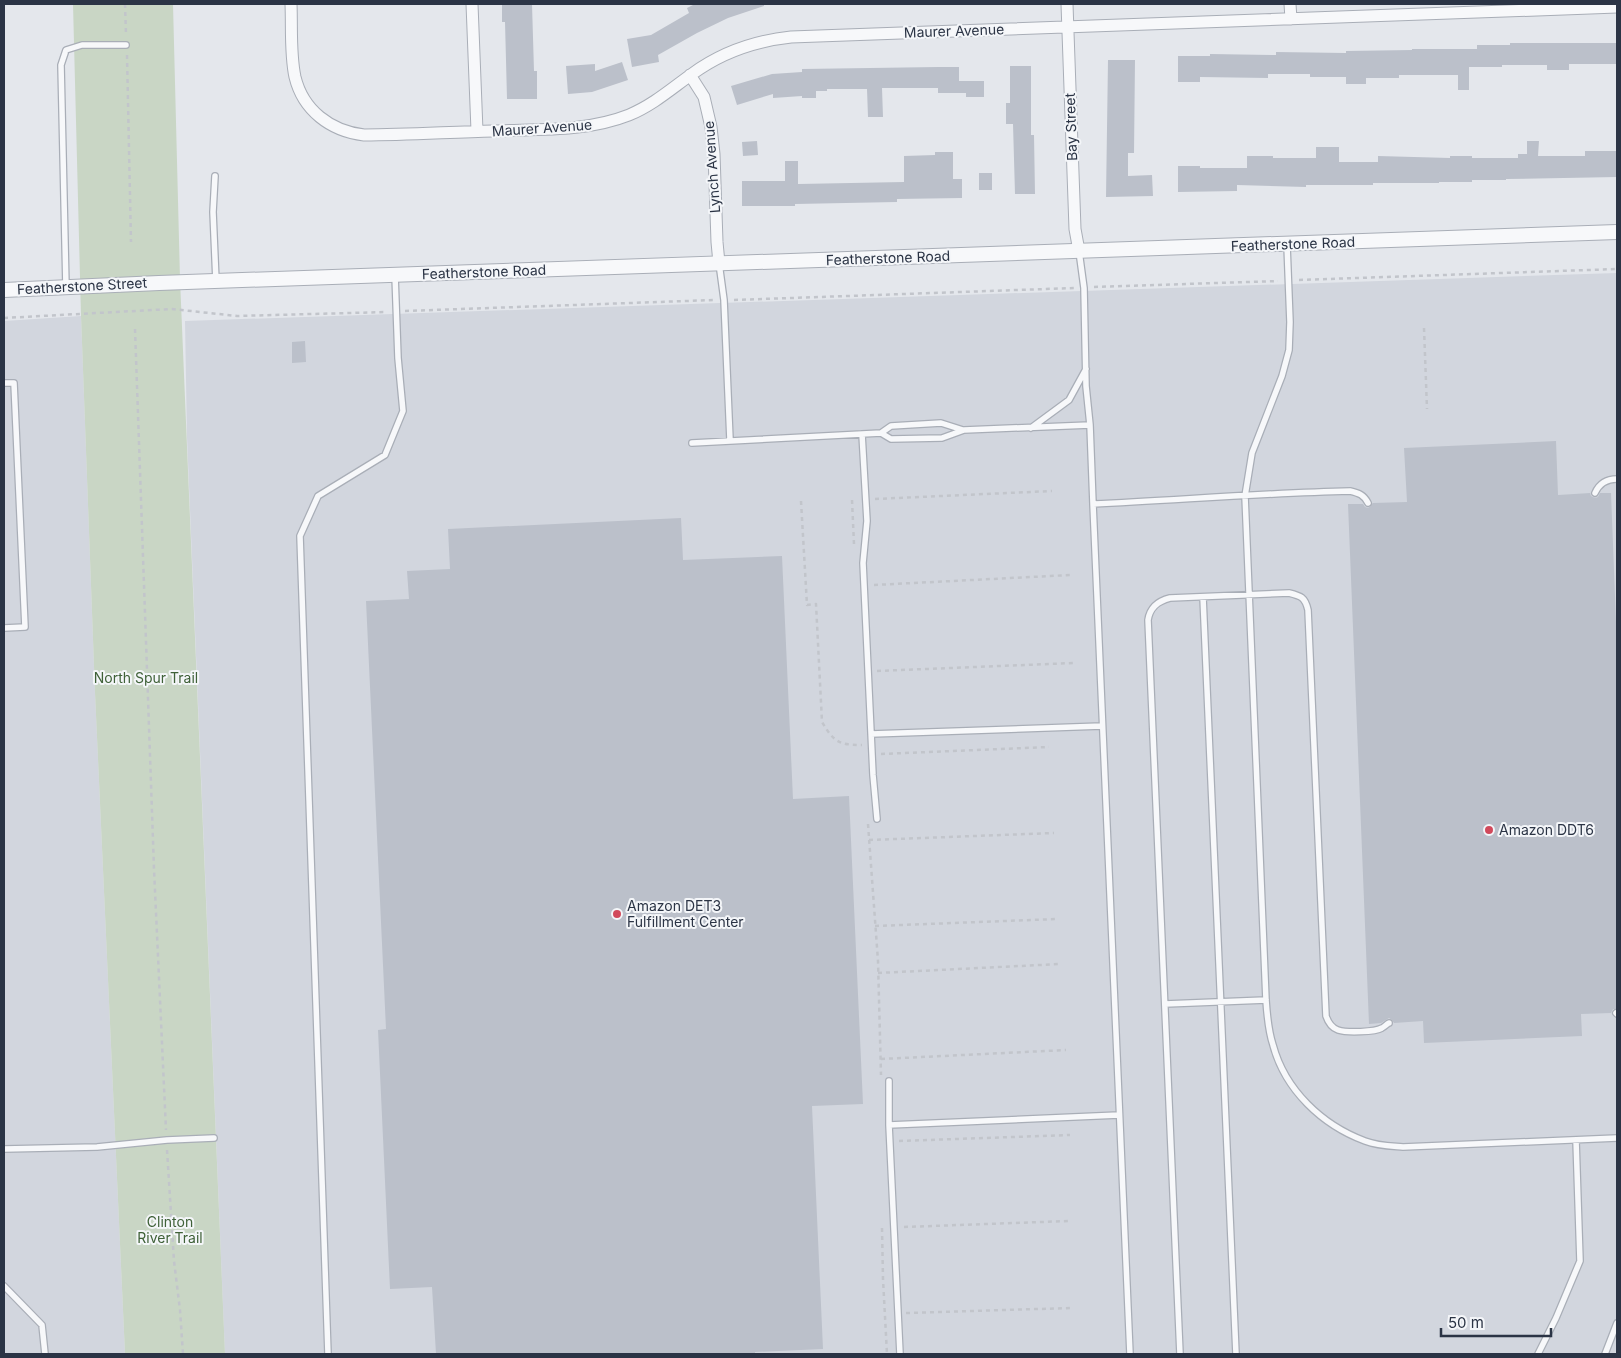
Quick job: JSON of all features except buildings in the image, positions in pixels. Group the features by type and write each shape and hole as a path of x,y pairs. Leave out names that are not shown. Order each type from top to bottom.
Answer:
{"street":[{"name":"Maurer Avenue","path":"292,4 295,75 302,97 318,116 330,125 343,131 364,135 567,128 608,122 648,106 717,58 736,49 778,38 1291,19 1511,8 1617,8"},
{"path":"472,4 477,131"},
{"name":"Bay Street","path":"1067,4 1075,229 1078,251"},
{"path":"1290,4 1291,19"},
{"name":"Lynch Avenue","path":"690,75 704,97 711,127 719,263"},
{"name":"Featherstone Road","path":"160,283 1617,232"},
{"name":"Featherstone Street","path":"4,290 160,283"}],"lane":[{"path":"66,287 62,65 66,50 82,45 126,45"},
{"path":"215,176 213,212 216,281"},
{"path":"1287,244 1290,322 1289,350 1282,376 1252,453 1245,496 1266,1000 1273,1046 1281,1067 1293,1088 1308,1106 1327,1121 1366,1141 1383,1146 1403,1147 1617,1138"},
{"path":"1078,251 1084,288 1086,386 1090,425 1130,1354"},
{"path":"719,263 724,300 730,440"},
{"path":"328,1354 300,536 318,496 385,455 403,411 398,358 395,275"},
{"path":"1031,428 1069,400 1087,367"},
{"path":"4,383 14,383 25,627 4,628"},
{"path":"881,433 891,426 942,423 964,430"},
{"path":"692,443 881,433 892,439 942,438 964,430 1090,425"},
{"path":"862,434 867,521 863,562 876,819"},
{"path":"1595,493 1597,488 1604,482 1617,479"},
{"path":"1093,504 1350,491 1365,496 1368,503"},
{"path":"1180,1354 1148,620 1153,607 1161,600 1170,598 1289,593 1299,595 1306,600 1308,610 1326,1016 1329,1023 1337,1030 1346,1031 1374,1030 1383,1028 1389,1023"},
{"path":"1203,597 1236,1354"},
{"path":"871,734 1102,726"},
{"path":"1165,1004 1266,1000"},
{"path":"889,1081 889,1125 900,1354"},
{"path":"889,1125 1119,1115"},
{"path":"4,1149 97,1146 214,1138"},
{"path":"1538,1354 1556,1318 1580,1260 1576,1140"},
{"path":"4,1286 42,1325 44,1354"},
{"path":"1604,1354 1617,1323"}],"path":[{"path":"125,4 131,242"},
{"path":"1301,280 1617,269"},
{"path":"1116,287 1274,281"},
{"path":"738,300 1053,289"},
{"path":"412,311 708,300"},
{"path":"4,318 172,309 237,316 382,312"},
{"path":"1424,328 1427,409"},
{"path":"135,329 154,869 167,1140 182,1354"},
{"path":"874,499 1052,491"},
{"path":"852,500 854,548"},
{"path":"801,501 807,605 816,604 822,722 831,737 840,742 849,745 862,745 862,740"},
{"path":"864,586 1070,576"},
{"path":"868,671 1073,663"},
{"path":"872,754 1049,747"},
{"path":"867,821 878,973 881,1078"},
{"path":"869,840 1054,833"},
{"path":"875,926 1057,919"},
{"path":"878,973 1060,964"},
{"path":"881,1059 1066,1050"},
{"path":"890,1142 1070,1135"},
{"path":"887,1354 882,1227 1069,1221"},
{"path":"885,1313 1071,1308"}],"shaded area":[{"path":"1617,273 1617,1354 225,1354 187,437 185,321"},
{"path":"81,316 95,693 125,1354 4,1354 4,321"}],"green space":[{"name":"North Spur Trail","path":"73,4 173,4 180,279 225,1354 125,1354 95,693 81,316"}],"place":[{"name":"Amazon DDT6","path":"1489,830"},
{"name":"Amazon DET3 Fulfillment Center","path":"617,914"}],"park label":[{"name":"Clinton River Trail","path":"170,1230"}]}
